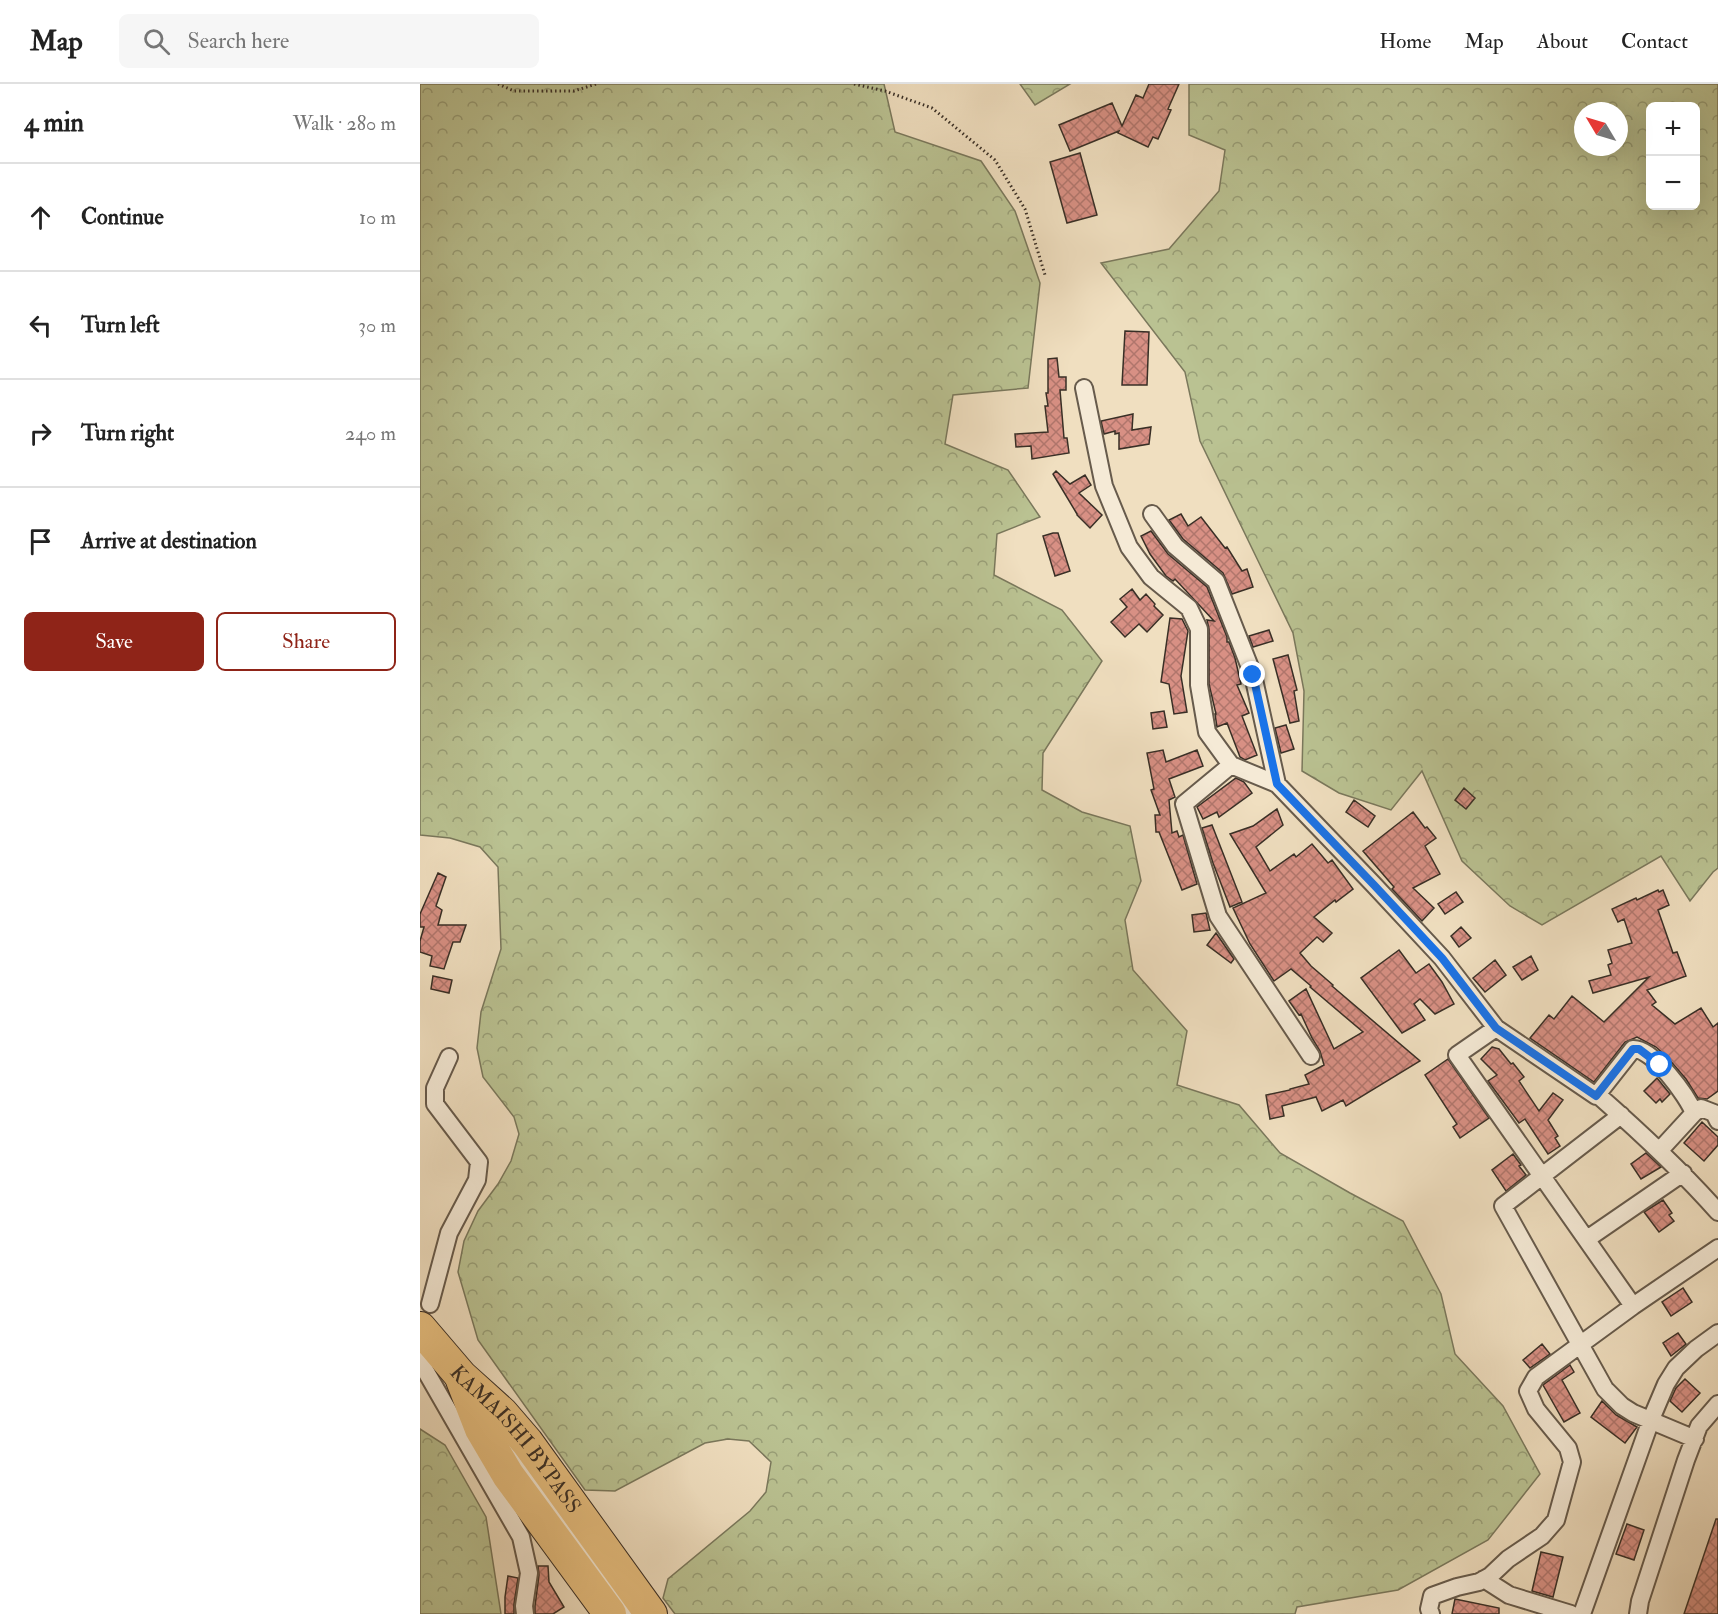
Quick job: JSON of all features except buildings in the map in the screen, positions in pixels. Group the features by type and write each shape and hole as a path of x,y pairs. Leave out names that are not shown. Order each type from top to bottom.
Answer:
{"highway":[{"path":"425,1323 460,1376"},
{"name":"KAMAISHI BYPASS","path":"460,1376 481,1430 508,1474 610,1614"},
{"name":"KAMAISHI BYPASS","path":"460,1376 502,1413 527,1442 651,1614"}],"street":[{"path":"1084,388 1104,486 1129,547 1151,577 1189,608 1199,629 1199,686 1207,732 1231,765 1277,784 1442,958 1496,1028 1599,1096 1660,1150 1718,1212"},
{"path":"1152,514 1175,546 1216,580 1253,675 1277,784"},
{"path":"1231,765 1184,804 1218,916 1311,1056"},
{"path":"1496,1028 1457,1055 1633,1306"},
{"path":"1596,1096 1627,1055 1633,1049 1639,1049 1660,1065 1688,1099 1694,1113"},
{"path":"449,1057 435,1088 435,1104 479,1162 477,1180 449,1233 425,1323 421,1358 425,1370 521,1537 529,1573 525,1614"},
{"path":"1660,1150 1701,1108 1714,1113 1718,1121"},
{"path":"1621,1115 1503,1206 1605,1389 1622,1406 1633,1413 1695,1439"},
{"path":"1587,1239 1683,1173"},
{"path":"1431,1614 1429,1609 1432,1596 1484,1580 1508,1559 1542,1536 1556,1520 1572,1462 1568,1448 1536,1409 1528,1391 1536,1377 1633,1306 1718,1248"},
{"path":"1582,1614 1666,1384 1676,1368 1718,1333"},
{"path":"460,1376 629,1614"},
{"path":"1638,1614 1686,1460 1700,1426 1718,1404"},
{"path":"1484,1580 1509,1595 1571,1614"}],"path":[{"path":"498,84 514,92 574,91 596,84"},
{"path":"854,84 885,91 932,108 995,160 1025,209 1045,274"}],"green space":[{"path":"420,84 884,84 895,132 981,161 1015,211 1040,283 1028,388 953,395 945,444 1008,470 1040,517 997,534 994,575 1062,610 1102,661 1043,753 1042,790 1082,812 1130,826 1141,881 1125,920 1133,970 1187,1031 1177,1085 1239,1105 1280,1153 1403,1221 1441,1294 1455,1354 1503,1406 1540,1474 1488,1540 1398,1590 1297,1607 1295,1614 675,1614 663,1598 668,1579 750,1511 766,1492 771,1462 749,1441 728,1439 705,1443 615,1491 585,1490 478,1340 458,1272 464,1241 478,1211 498,1184 511,1161 519,1134 514,1117 483,1077 477,1048 481,1012 501,949 498,867 480,847 450,838 420,835"},
{"path":"1020,84 1070,84 1035,105"},
{"path":"1189,84 1718,84 1718,868 1690,901 1661,856 1542,925 1510,906 1462,861 1422,771 1391,810 1339,793 1302,771 1304,691 1293,633 1200,441 1185,372 1101,263 1169,249 1219,191 1225,150 1189,135"},
{"path":"420,1429 445,1445 486,1517 501,1614 420,1614"}],"route":[{"path":"1253,675 1277,784 1442,958 1496,1028 1596,1096 1633,1049 1639,1049 1660,1065"}]}
